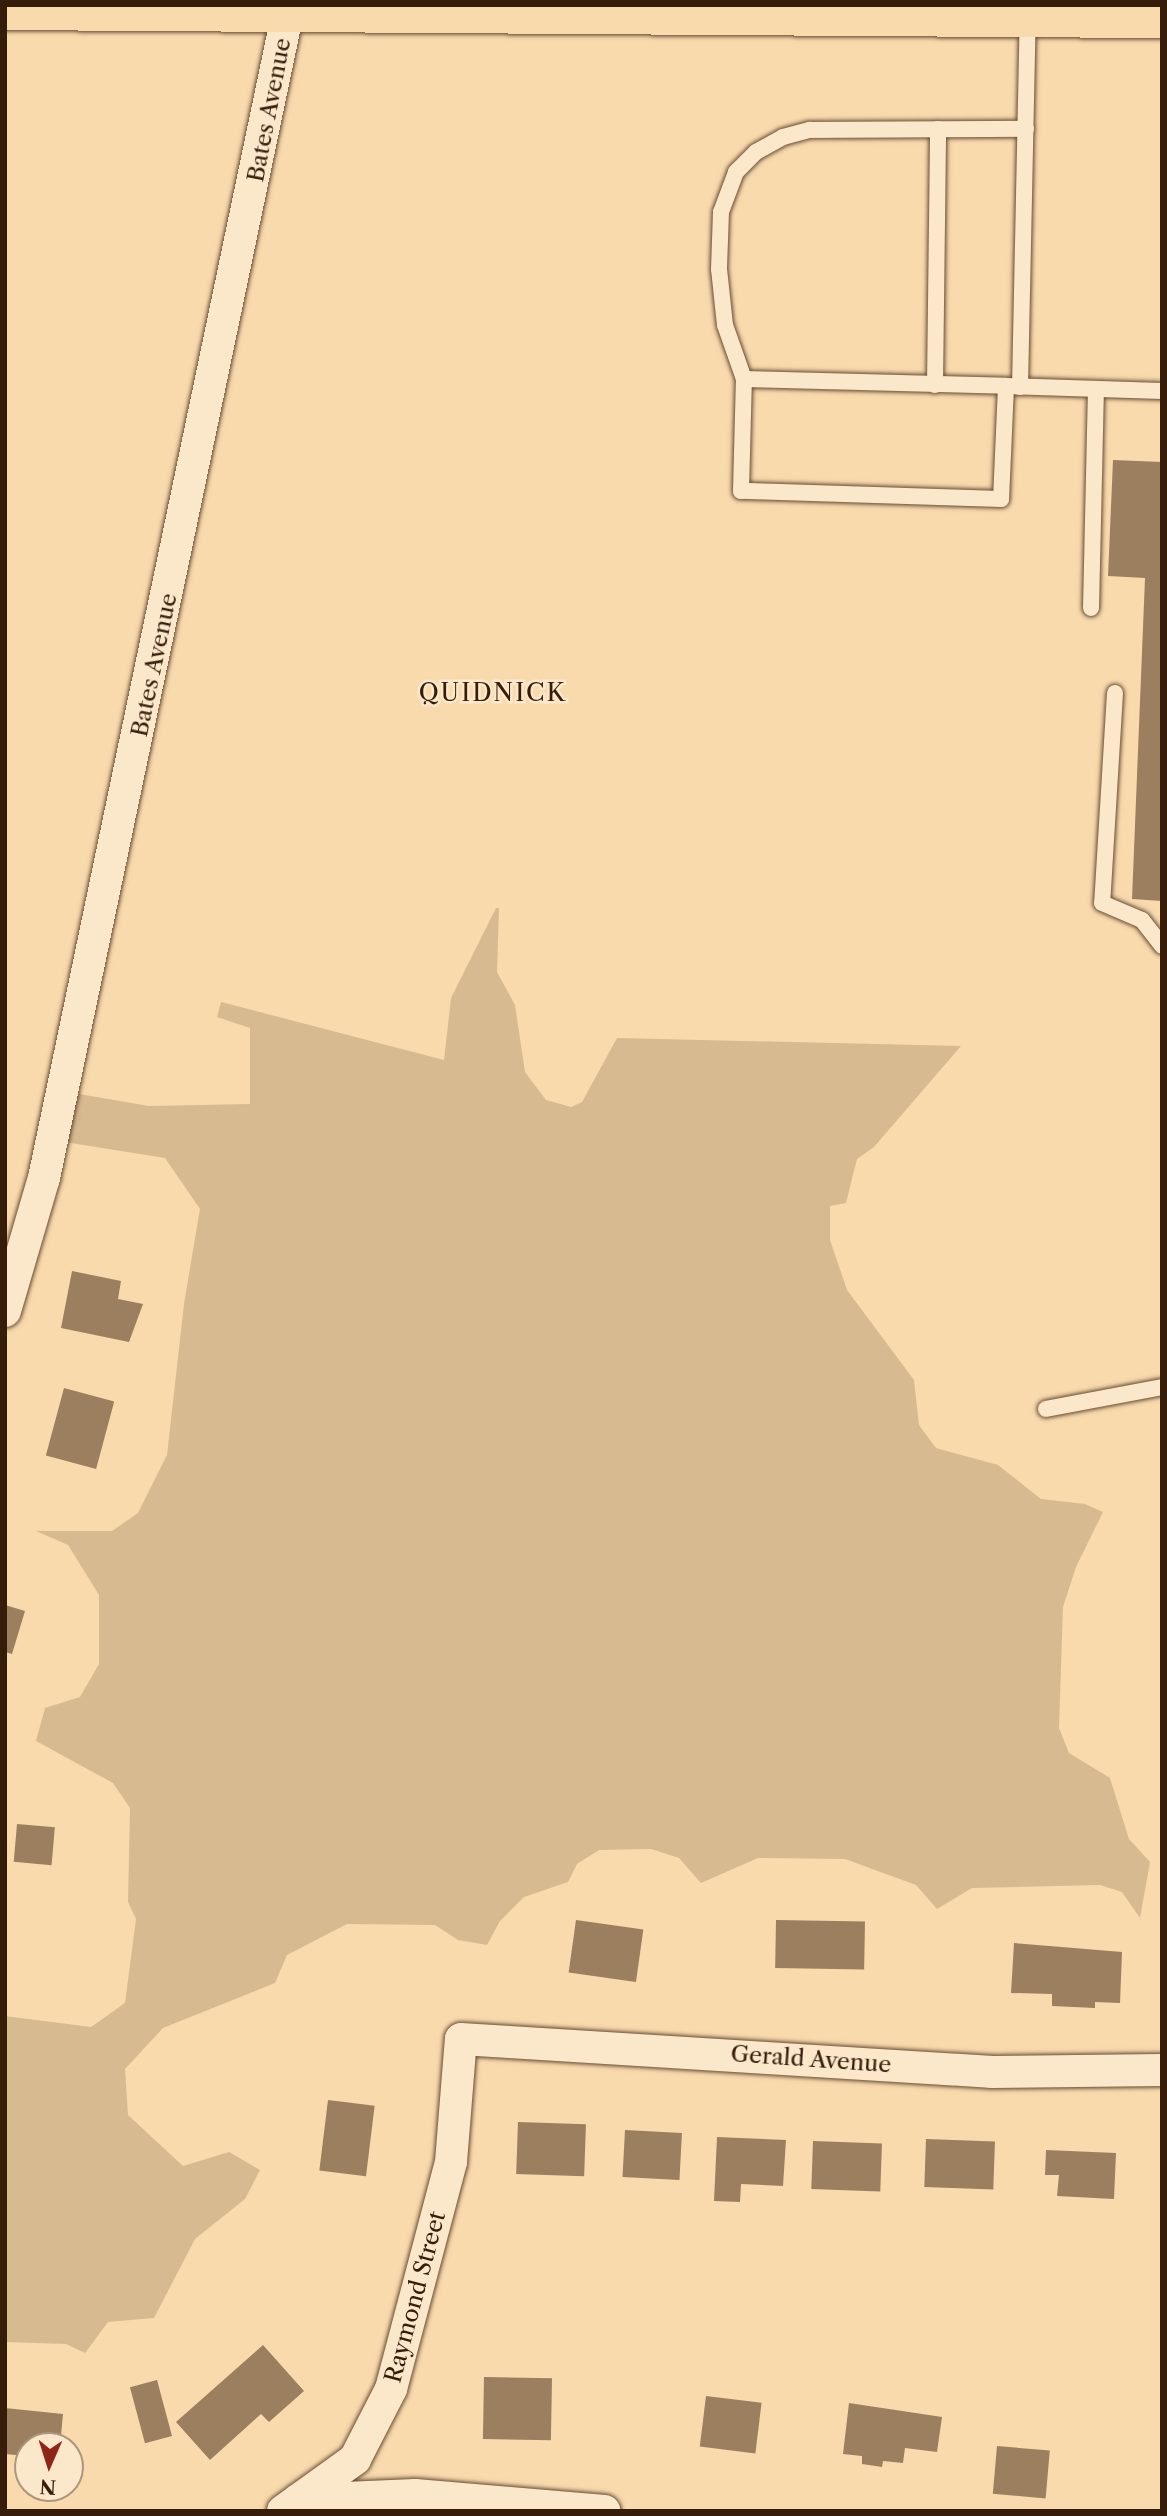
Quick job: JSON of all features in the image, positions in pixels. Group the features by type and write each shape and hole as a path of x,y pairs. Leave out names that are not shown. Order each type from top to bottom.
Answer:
{"main road":[{"path":"5,11 287,16 730,11 1162,19"}],"street":[{"name":"Bates Avenue","path":"5,1311 44,1178 287,16"},
{"name":"Gerald Avenue","path":"461,2039 993,2072 1162,2070"},
{"name":"Raymond Street","path":"292,2505 355,2459 391,2389 451,2162 461,2039"},
{"path":"262,2511 292,2505 415,2496 604,2511"}],"lane":[{"path":"1026,129 810,130 783,137 756,152 736,172 721,212 719,268 725,325 744,379 741,491 1001,499 1013,387 1026,129 1028,18"},
{"path":"935,385 938,130"},
{"path":"744,379 1162,391"},
{"path":"1091,608 1096,389"},
{"path":"1115,693 1102,903 1142,920 1162,946"},
{"path":"1046,1409 1162,1387"}],"shaded area":[{"path":"496,908 499,908 497,972 515,1005 525,1072 546,1100 571,1107 582,1102 617,1038 961,1046 874,1147 857,1159 846,1203 830,1206 830,1240 847,1290 914,1380 919,1425 936,1448 998,1465 1041,1499 1085,1504 1103,1512 1076,1567 1063,1607 1059,1728 1069,1753 1110,1778 1129,1839 1150,1862 1140,1918 1122,1892 1100,1885 972,1888 937,1909 916,1885 845,1859 758,1858 701,1883 679,1858 651,1849 599,1850 577,1864 568,1882 524,1897 500,1921 487,1945 458,1940 435,1925 347,1924 287,1955 275,1983 163,2028 125,2069 128,2115 183,2166 229,2152 260,2170 245,2199 195,2239 154,2318 108,2322 85,2353 66,2344 5,2342 5,2016 91,2027 125,2003 136,1919 128,1902 130,1808 113,1783 36,1741 45,1708 80,1697 99,1664 99,1595 68,1545 36,1531 112,1531 138,1513 167,1455 184,1304 200,1209 165,1158 52,1140 67,1092 149,1106 250,1104 250,1028 217,1017 221,1002 444,1060 451,998"}],"building":[{"path":"1113,460 1162,462 1162,901 1132,899 1145,578 1108,576"},
{"path":"72,1271 121,1281 118,1299 143,1304 129,1342 61,1328"},
{"path":"64,1388 114,1401 96,1469 46,1456"},
{"path":"5,1605 25,1611 12,1654 5,1652"},
{"path":"17,1824 55,1827 52,1865 14,1862"},
{"path":"576,1920 643,1929 636,1982 569,1972"},
{"path":"776,1920 865,1922 864,1970 775,1968"},
{"path":"1014,1943 1122,1952 1120,2003 1095,2002 1095,2008 1052,2006 1052,1994 1011,1993"},
{"path":"328,2100 375,2106 366,2176 319,2170"},
{"path":"518,2122 586,2124 584,2176 516,2174"},
{"path":"625,2130 682,2133 679,2180 623,2177"},
{"path":"717,2137 786,2140 783,2186 741,2184 740,2202 714,2201"},
{"path":"926,2139 995,2141 993,2189 924,2187"},
{"path":"813,2141 882,2143 880,2191 811,2189"},
{"path":"1046,2150 1116,2153 1114,2199 1057,2196 1059,2175 1045,2175"},
{"path":"263,2345 304,2391 269,2422 261,2414 210,2460 176,2422"},
{"path":"484,2377 552,2378 551,2440 483,2439"},
{"path":"157,2380 172,2436 145,2443 130,2387"},
{"path":"706,2396 762,2403 755,2453 700,2447"},
{"path":"849,2403 942,2417 937,2452 905,2448 903,2463 883,2461 882,2467 862,2464 862,2456 843,2454"},
{"path":"5,2408 63,2414 61,2432 14,2432 14,2455 5,2454"},
{"path":"997,2446 1050,2451 1046,2498 993,2494"}],"district":[{"name":"QUIDNICK","path":"493,693"}]}
